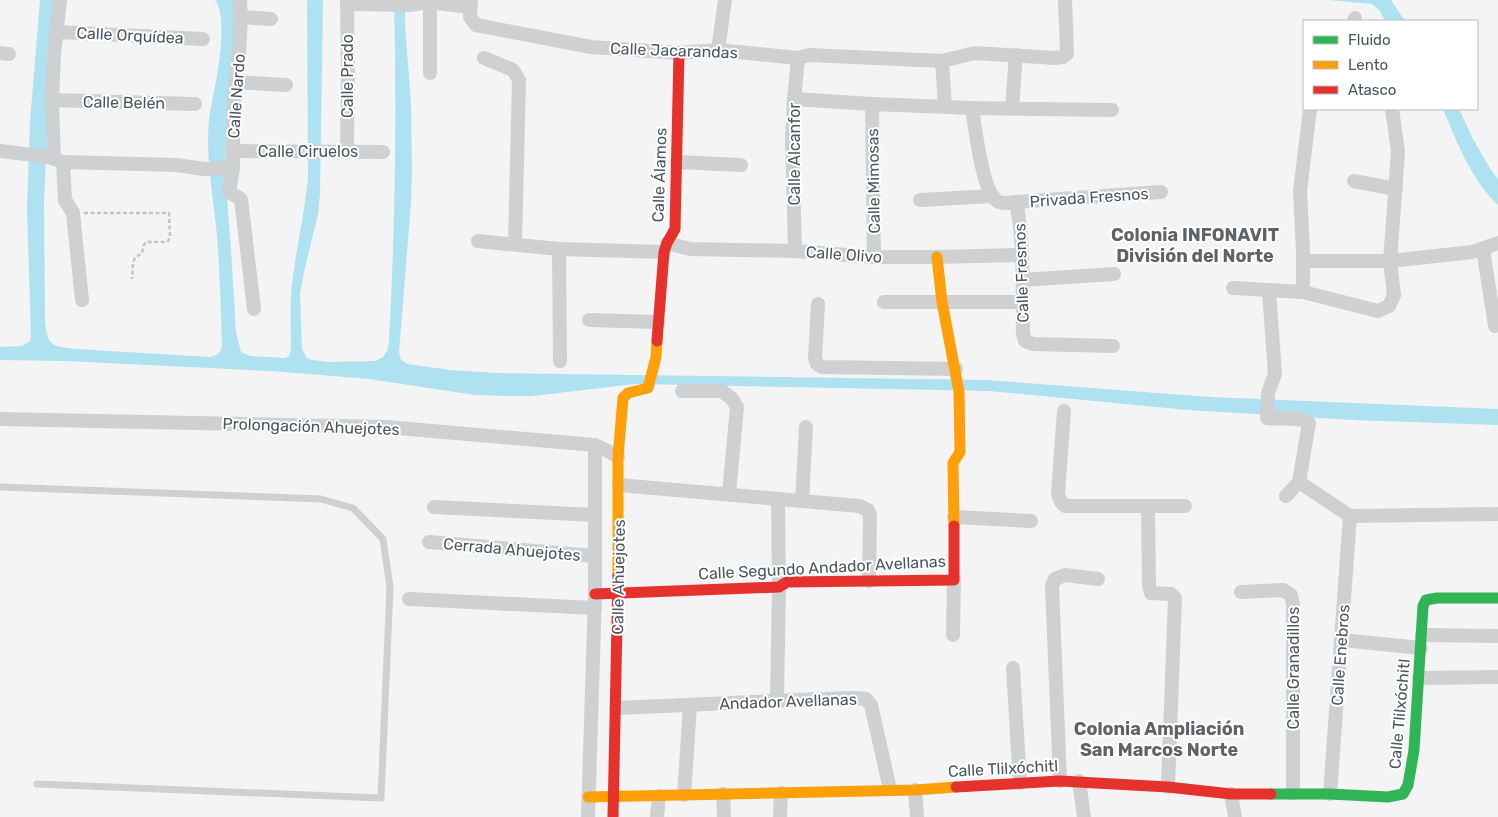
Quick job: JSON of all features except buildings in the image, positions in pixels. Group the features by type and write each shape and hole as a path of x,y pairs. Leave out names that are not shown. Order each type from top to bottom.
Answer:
{"street":[{"path":"60,0 52,100 55,159 65,200 73,213 82,300"},
{"name":"Calle Nardo","path":"240,0 239,54 235,82 233,150 229,192 241,198 254,309"},
{"path":"718,50 725,0"},
{"name":"Calle Jacarandas","path":"347,2 409,5 430,1 470,4 470,17 476,25 590,47 679,53 718,50 798,58 809,55 942,61 975,53 1063,57 1067,54 1065,0"},
{"path":"430,1 430,73"},
{"name":"Calle Prado","path":"347,2 347,151"},
{"path":"241,17 271,20"},
{"name":"Calle Orquídea","path":"56,32 203,38"},
{"name":"Calle Álamos","path":"656,357 666,248 675,229 679,53"},
{"path":"1012,108 1016,55"},
{"path":"478,241 515,244 520,80 513,70 484,58"},
{"name":"Calle Alcanfor","path":"795,251 792,138 798,58"},
{"path":"942,61 945,107"},
{"path":"235,82 286,85"},
{"name":"Calle Mimosas","path":"794,99 972,108 1112,110"},
{"name":"Calle Belén","path":"52,100 195,104"},
{"name":"Calle Mimosas","path":"872,104 874,258"},
{"path":"920,200 993,196 981,165 972,108"},
{"path":"1303,292 1300,191 1310,110"},
{"path":"1233,288 1303,292 1378,311 1389,306 1394,296 1390,261 1398,152 1392,110"},
{"name":"Calle Ciruelos","path":"233,150 382,152"},
{"path":"0,151 26,153 55,159 230,169"},
{"path":"677,162 741,165"},
{"path":"1354,181 1396,189"},
{"name":"Privada Fresnos","path":"1016,202 1161,192"},
{"name":"Calle Fresnos","path":"993,196 998,202 1016,202 1020,220 1023,334 1025,341 1033,344 1113,346"},
{"path":"1303,261 1390,261 1472,252 1498,243"},
{"name":"Calle Olivo","path":"515,244 559,249 666,248 795,251 874,258 1022,254"},
{"path":"559,249 560,361"},
{"path":"1483,249 1495,326"},
{"name":"Calle Segundo Andador Avellanas","path":"596,594 779,587 787,582 954,580 953,463 960,452 959,392 942,302 937,257"},
{"path":"1022,280 1114,274"},
{"path":"1269,291 1275,374 1268,393 1267,418 1274,420 1305,419 1309,423 1299,482 1286,496"},
{"path":"884,302 1022,302"},
{"path":"818,304 815,358 817,364 822,366 956,371"},
{"path":"589,320 658,322"},
{"name":"Calle Ahuejotes","path":"613,817 618,593 618,458 623,398 628,392 648,388 656,357"},
{"path":"682,391 722,391 732,399 737,407 729,494"},
{"path":"1064,411 1058,494 1060,502 1065,506 1185,506"},
{"name":"Prolongación Ahuejotes","path":"0,419 386,427 595,445 618,458"},
{"path":"802,501 806,427"},
{"name":"Calle Ahuejotes","path":"588,817 596,594 595,445"},
{"path":"1299,482 1350,516 1498,514"},
{"path":"619,485 859,506 868,510 870,516 869,581"},
{"path":"777,700 778,499"},
{"path":"1148,506 1149,586 1151,593 1171,594 1175,598 1168,787"},
{"path":"434,507 595,515"},
{"name":"Calle Enebros","path":"1330,794 1350,516"},
{"path":"954,517 1031,521"},
{"name":"Cerrada Ahuejotes","path":"429,542 595,556"},
{"path":"1060,780 1052,586 1055,579 1065,575 1098,579"},
{"path":"953,635 954,580"},
{"name":"Calle Granadillos","path":"1241,592 1283,590 1291,595 1294,604 1293,794"},
{"name":"Calle Tlilxóchitl","path":"588,797 890,789 915,790 1060,780 1168,787 1231,794 1330,794 1388,797 1403,794 1408,785 1414,750 1421,642 1426,600 1437,598 1498,598"},
{"path":"409,599 595,608"},
{"path":"1342,640 1421,642 1498,636"},
{"path":"1014,668 1020,783"},
{"path":"1419,678 1498,677"},
{"name":"Andador Avellanas","path":"616,708 690,706 777,700 866,699 871,705 890,789"},
{"path":"684,795 690,706"},
{"path":"1079,781 1084,817"},
{"path":"915,790 917,817"},
{"path":"780,817 781,793"},
{"path":"723,794 724,817"},
{"path":"1231,794 1235,817"},
{"path":"657,817 659,796"}],"lane":[{"path":"0,487 321,499 353,508 382,539 390,587 381,798 37,784"}],"path":[{"path":"73,213 169,213 170,237 168,241 146,242 142,253 136,258 134,263 132,279"}],"water":[{"path":"40,0 54,0 44,203 45,322 50,341 56,346 76,349 210,357 220,351 222,347 219,265 208,135 221,41 220,11 215,0 235,0 234,54 225,173 236,332 241,352 250,356 285,358 289,356 291,349 292,280 308,176 307,0 323,0 320,194 318,214 300,294 302,349 307,358 330,362 375,361 383,357 389,342 393,256 395,171 394,0 405,0 411,104 412,168 399,352 401,360 408,364 450,370 497,373 987,380 1210,397 1498,409 1498,425 1353,420 1188,410 989,391 635,384 533,396 475,395 369,379 271,371 65,361 0,360 0,347 22,346 30,341 31,337 27,209 30,122"},
{"path":"1329,0 1391,0 1404,20 1384,20 1380,11 1372,4"},
{"path":"1443,110 1459,110 1473,139 1498,179 1498,205 1480,184 1459,147"}],"traffic: fast":[{"path":"1271,794 1330,794 1388,797 1403,794 1408,785 1414,750 1423,606 1426,600 1437,598 1498,598"}],"traffic: slow":[{"path":"937,257 942,302 959,392 960,452 953,463 954,526"},
{"path":"618,575 618,457 623,398 628,393 648,388 656,357 657,341"},
{"path":"588,797 915,790 956,787"}],"traffic: jam":[{"path":"657,341 664,252 675,229 679,53"},
{"path":"595,594 779,587 787,582 954,580 954,526"},
{"path":"613,817 618,575"},
{"path":"956,787 1060,781 1168,787 1231,794 1271,794"}],"district":[{"name":"Colonia INFONAVIT División del Norte","path":"1195,245"},
{"name":"Colonia Ampliación San Marcos Norte","path":"1159,740"}]}
